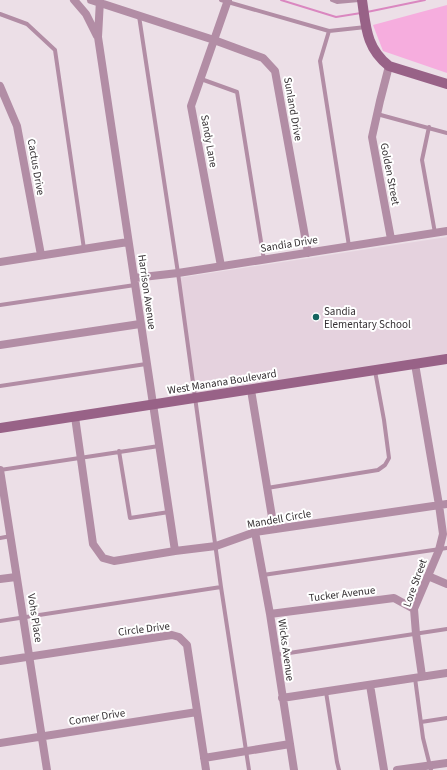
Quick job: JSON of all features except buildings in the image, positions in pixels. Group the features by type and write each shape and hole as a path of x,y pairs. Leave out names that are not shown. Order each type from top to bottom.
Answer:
{"street":[{"name":"Harrison Avenue","path":"74,0 86,14 98,37"},
{"name":"Sunland Drive","path":"91,0 100,1 139,16 214,40 263,58 275,71 308,253"},
{"path":"361,0 366,26 373,49 378,56 389,66 447,84"},
{"name":"Harrison Avenue","path":"100,1 98,37 175,551"},
{"name":"Sandy Lane","path":"221,266 191,106 214,40 225,1"},
{"name":"Golden Street","path":"389,66 372,137 391,239"},
{"name":"Cactus Drive","path":"0,86 17,126 41,255"},
{"name":"Sandia Drive","path":"135,281 221,266 447,231"},
{"path":"0,262 128,242"},
{"path":"0,345 140,324"},
{"name":"West Manana Boulevard","path":"0,428 447,359"},
{"path":"415,364 443,505"},
{"path":"251,390 274,529"},
{"name":"Mandell Circle","path":"75,417 93,544 103,558 114,561 216,546 255,532 443,505"},
{"name":"Vohs Place","path":"0,470 47,770"},
{"name":"Lore Street","path":"419,677 414,609 428,576 443,549 443,505"},
{"name":"Wicks Avenue","path":"255,532 270,614 294,770"},
{"path":"428,576 447,584"},
{"path":"0,579 16,577"},
{"name":"Tucker Avenue","path":"270,614 394,598 414,609"},
{"name":"Circle Drive","path":"0,661 172,635 179,637 187,645 206,770"},
{"path":"282,698 447,672"},
{"path":"370,685 384,770"},
{"name":"Comer Drive","path":"0,743 197,712"},
{"path":"204,758 290,744"},
{"path":"397,770 430,768 447,763"}],"lane":[{"path":"332,0 337,2 361,0"},
{"path":"225,1 329,31 366,26"},
{"path":"0,14 27,24 55,50 84,249"},
{"path":"139,16 178,273 221,587 249,770"},
{"path":"329,31 320,62 349,246"},
{"path":"201,79 237,92 264,260"},
{"path":"377,114 447,133"},
{"path":"429,127 422,160 435,233"},
{"path":"0,305 135,281"},
{"path":"0,386 146,364"},
{"path":"267,488 378,470 386,465 389,458 375,371"},
{"path":"0,470 159,446"},
{"path":"119,451 130,518 169,512"},
{"path":"0,538 11,536"},
{"path":"263,576 443,549"},
{"path":"0,621 221,587"},
{"path":"276,656 447,629"},
{"path":"419,677 421,722 430,768"},
{"path":"326,692 339,770"},
{"path":"421,722 447,718"}],"shaded area":[{"path":"447,5 447,73 383,51 373,25"},
{"name":"Sandia Elementary School","path":"447,237 447,355 196,393 178,278"}],"waterway":[{"path":"281,0 336,17 361,13"},
{"path":"367,12 425,0"}],"place":[{"name":"Sandia Elementary School","path":"316,317"}]}
